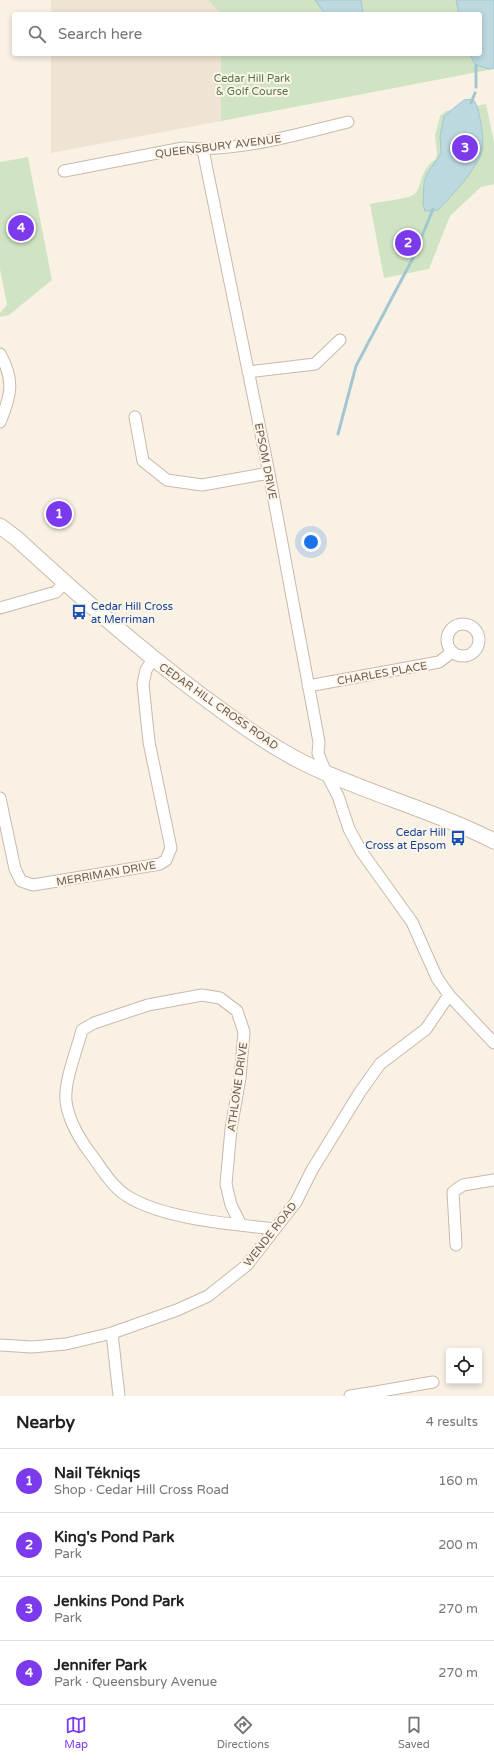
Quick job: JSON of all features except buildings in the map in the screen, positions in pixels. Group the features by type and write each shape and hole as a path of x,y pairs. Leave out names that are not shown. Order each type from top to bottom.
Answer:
{"main road":[{"name":"CEDAR HILL CROSS ROAD","path":"0,526 16,538 153,659 250,731 275,747 326,773 494,841"}],"street":[{"name":"QUEENSBURY AVENUE","path":"64,171 183,148 203,150 284,137 348,122"},
{"name":"EPSOM DRIVE","path":"203,150 269,473 319,742 318,753 338,796 349,829 362,851 412,922 437,978 449,995 494,1043"},
{"path":"248,372 315,364 340,340"},
{"path":"0,354 6,365 10,378 11,392 0,422"},
{"path":"135,417 143,461 167,480 202,485 269,473"},
{"path":"0,608 56,592 65,582"},
{"name":"CHARLES PLACE","path":"308,686 439,662 452,652"},
{"name":"MERRIMAN DRIVE","path":"0,798 4,841 21,881 34,885 160,864 166,860 171,848 150,742 143,684 146,670 153,659"},
{"name":"WENDE ROAD","path":"0,1345 32,1347 66,1344 112,1333 177,1310 208,1296 247,1265 296,1202 312,1170 360,1092 380,1064 426,1029 449,995"},
{"name":"ATHLONE DRIVE","path":"241,1225 231,1205 226,1184 231,1129 240,1078 244,1032 237,1011 220,998 202,996 148,1006 94,1023 82,1030 68,1080 66,1100 68,1112 82,1141 109,1179 127,1196 144,1204 174,1214 241,1225 275,1229"},
{"path":"456,1245 453,1192 463,1185 494,1180"},
{"path":"112,1333 118,1396"},
{"path":"350,1396 376,1394 433,1382"}],"shaded area":[{"path":"51,0 208,0 219,12 51,12"},
{"path":"51,56 221,56 221,121 51,153"}],"green space":[{"name":"Cedar Hill Park & Golf Course","path":"208,0 494,0 494,69 221,121 221,56 482,56 482,12 219,12"},
{"path":"486,104 494,142 494,184 481,187 450,216 429,269 384,278 370,204 413,195 418,188 426,168 436,159 437,153 435,136 440,116 446,111"},
{"path":"28,157 52,280 9,315 0,317 0,313 7,305 0,269 0,162"}],"water":[{"path":"315,0 361,0 363,11 362,12 324,12"},
{"path":"456,0 494,0 494,68 489,69 476,65 470,56 482,56 482,12 459,12"},
{"path":"473,99 478,110 483,140 483,147 479,157 470,174 438,210 425,211 423,204 424,183 427,174 441,153 440,136 444,116 464,100"}],"waterway":[{"path":"476,65 476,87"},
{"path":"471,103 475,93"},
{"path":"338,434 356,366 413,258 433,209"}],"place":[{"name":"Jenkins Pond Park","path":"465,148"},
{"name":"Jennifer Park","path":"21,228"},
{"name":"King's Pond Park","path":"408,243"},
{"name":"Nail Tékniqs","path":"59,514"},
{"name":"Cedar Hill Cross at Merriman","path":"79,612"},
{"name":"Cedar Hill Cross at Epsom","path":"458,838"}]}
